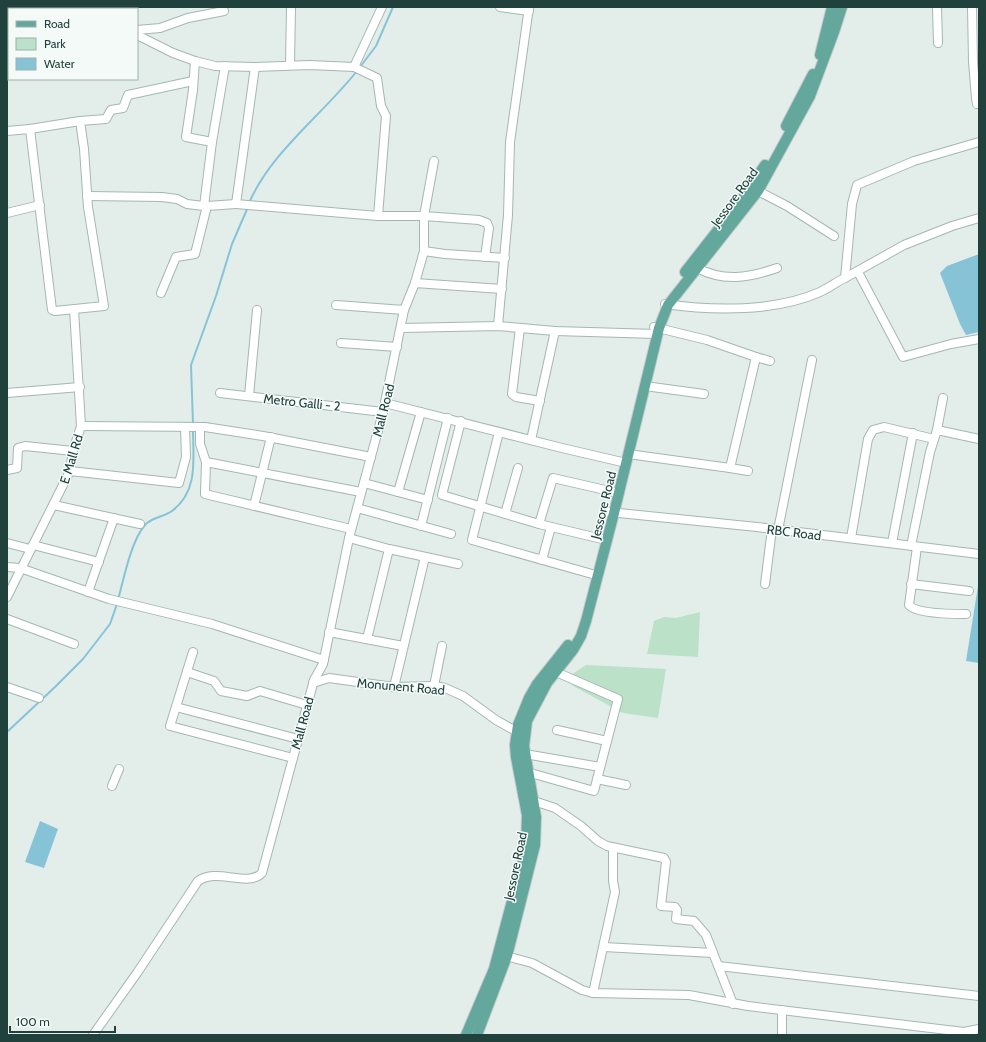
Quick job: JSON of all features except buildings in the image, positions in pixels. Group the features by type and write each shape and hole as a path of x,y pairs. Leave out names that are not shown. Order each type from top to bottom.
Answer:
{"main road":[{"name":"Jessore Road","path":"826,46 832,7"},
{"path":"826,46 836,7"},
{"name":"Jessore Road","path":"666,304 697,268 758,191 810,96 826,46 842,7"},
{"name":"Jessore Road","path":"477,1035 503,955 535,845 537,829 534,801 527,772 521,734 547,683 573,650 581,636 656,330 666,304 694,260 732,213 764,166 818,69"},
{"name":"Jessore Road","path":"466,1035 503,955 528,836 527,814 516,757 521,734 522,713 537,684 570,642 582,613 602,539 612,513 614,492 625,458 644,386 656,330"}],"street":[{"path":"290,65 292,7"},
{"path":"356,68 382,7"},
{"path":"498,326 505,258 510,142 529,9 500,7"},
{"path":"937,7 938,43"},
{"path":"972,7 973,62 976,104 979,104"},
{"path":"138,30 160,28 188,18 224,11"},
{"path":"138,36 173,54 195,62 225,66 255,67 290,65 356,68 374,75 378,81 379,99 386,116 378,216"},
{"path":"195,62 186,137 212,142"},
{"path":"161,293 176,257 195,254 205,206 212,142 225,66"},
{"path":"240,204 255,67"},
{"path":"7,131 106,119 112,110 124,108 128,95 193,81"},
{"path":"30,129 51,307 55,311 104,306 87,196 84,149 80,121"},
{"path":"845,278 852,204 857,185 914,161 979,142"},
{"name":"Mall Road","path":"93,1035 198,881 214,875 251,878 262,873 313,684 323,662 350,534 383,412 398,347 404,310 415,283 424,251 424,216 434,161"},
{"path":"758,191 787,206 834,236"},
{"path":"87,196 166,197 187,204 205,206 240,204 378,216 424,216 479,220 487,223 489,228 485,257"},
{"path":"7,213 40,205"},
{"path":"666,304 756,308 806,297 821,292 904,245 952,226 979,218"},
{"path":"424,251 505,258"},
{"path":"697,268 715,276 740,278 758,275 777,268"},
{"path":"858,272 902,357 952,344 979,339"},
{"path":"415,283 502,289"},
{"path":"336,305 404,310"},
{"name":"E Mall Rd","path":"7,597 9,587 32,547 70,471 73,452 81,426 80,387 74,309"},
{"path":"249,396 257,310"},
{"path":"401,328 498,326 555,331 656,330 708,340 770,361"},
{"path":"520,328 512,394 516,397 540,401"},
{"path":"532,440 555,331"},
{"path":"341,343 398,347"},
{"path":"730,468 756,357"},
{"path":"765,584 775,529 812,360"},
{"path":"644,386 704,394"},
{"path":"7,394 80,387"},
{"name":"Metro Galli - 2","path":"220,393 383,412"},
{"path":"943,398 914,546 908,601 911,608 922,611 966,614"},
{"path":"385,403 532,440 625,458 748,471"},
{"path":"398,492 421,412"},
{"path":"421,526 448,418"},
{"path":"461,421 442,495 539,524 602,539"},
{"path":"81,426 203,427 271,437 371,457"},
{"path":"851,538 868,439 871,433 876,428 884,426 934,439"},
{"path":"70,471 180,483 186,458 185,427"},
{"path":"203,427 200,444 206,462 205,494 254,506 350,534 389,549 458,564"},
{"path":"937,430 979,439"},
{"path":"499,432 472,540 592,574"},
{"path":"892,543 913,433"},
{"path":"254,506 264,473 271,437"},
{"path":"7,470 17,468 18,448 25,446 73,452"},
{"path":"206,462 361,492"},
{"path":"505,514 518,468"},
{"path":"539,524 553,478 614,492"},
{"path":"364,483 428,500"},
{"path":"54,505 140,524"},
{"path":"357,508 451,534"},
{"name":"RBC Road","path":"612,513 775,529 979,554"},
{"path":"88,592 114,518"},
{"path":"542,560 551,527"},
{"path":"7,543 99,562"},
{"path":"367,639 389,549"},
{"path":"394,687 425,557"},
{"path":"7,567 20,568 109,599 212,624 323,662 326,674 329,678"},
{"path":"911,584 969,591"},
{"path":"7,619 74,644"},
{"path":"330,632 403,646"},
{"path":"434,686 442,646"},
{"path":"193,652 170,726 293,758"},
{"path":"187,672 214,681 221,691 247,696 260,691 307,705"},
{"path":"527,772 594,791 618,698 556,672"},
{"name":"Monunent Road","path":"313,684 329,678 394,687 434,686 458,693 475,706 521,734"},
{"path":"7,687 39,698"},
{"path":"176,707 298,739"},
{"path":"557,730 607,741"},
{"path":"525,754 600,767"},
{"path":"112,786 119,769"},
{"path":"597,779 626,785"},
{"path":"534,801 555,808 581,826 598,841 613,848 664,858 666,860 661,906 676,909 677,920 694,921 706,935 733,1004"},
{"path":"592,993 604,947 615,892 613,881 613,848"},
{"path":"604,947 713,953"},
{"path":"503,955 532,963 582,990 592,993 690,995 733,1004 964,1032 979,1029"},
{"path":"719,966 979,996"},
{"path":"782,1010 782,1035"}],"green space":[{"path":"700,612 698,657 647,654 654,621 664,617 676,618"},
{"path":"586,665 666,669 658,718 623,713 575,687 565,679"}],"water":[{"path":"979,254 979,332 966,335 960,324 940,273 947,266"},
{"path":"979,580 979,663 966,661"},
{"path":"40,821 58,829 44,868 25,862"}],"waterway":[{"path":"360,67 376,46 393,7"},
{"path":"249,203 270,167 298,134 344,87 357,71"},
{"path":"193,424 191,365 216,296 232,244 248,207"},
{"path":"118,600 128,560 140,532 148,522 172,511 181,503 187,494 193,473 193,429"},
{"path":"7,732 83,659 110,624 117,604"}]}
